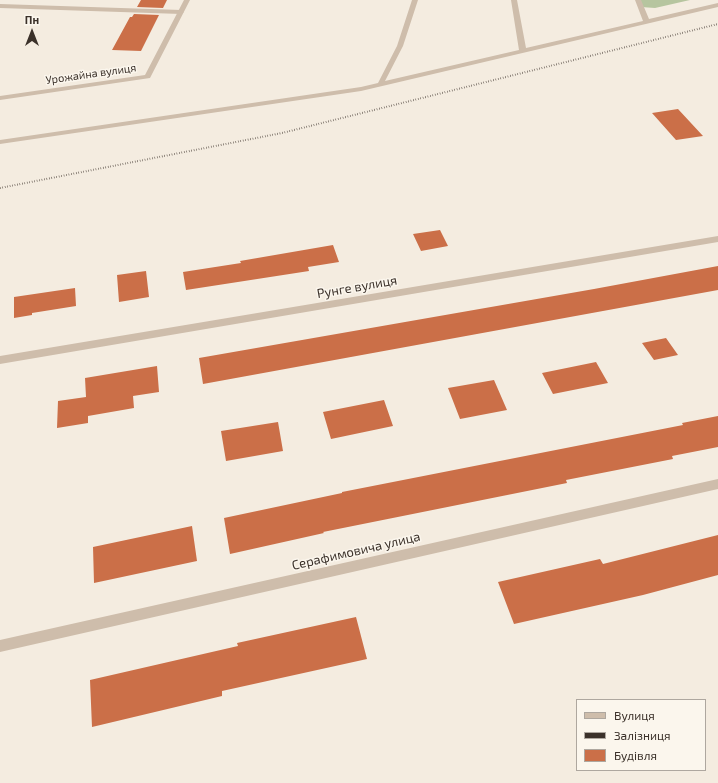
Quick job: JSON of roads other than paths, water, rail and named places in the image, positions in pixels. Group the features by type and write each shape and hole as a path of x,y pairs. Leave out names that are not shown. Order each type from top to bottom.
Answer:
{"street":[{"name":"Урожайна вулиця","path":"0,98 148,77 187,0"},
{"path":"380,85 400,46 415,0"},
{"path":"514,0 523,51"},
{"path":"638,0 647,22"},
{"path":"0,142 361,89 718,5"},
{"path":"0,6 181,12"},
{"name":"Рунге вулиця","path":"0,360 718,239"},
{"name":"Серафимовича улица","path":"0,646 718,484"}],"railway":[{"path":"0,188 282,133 718,24"}]}
